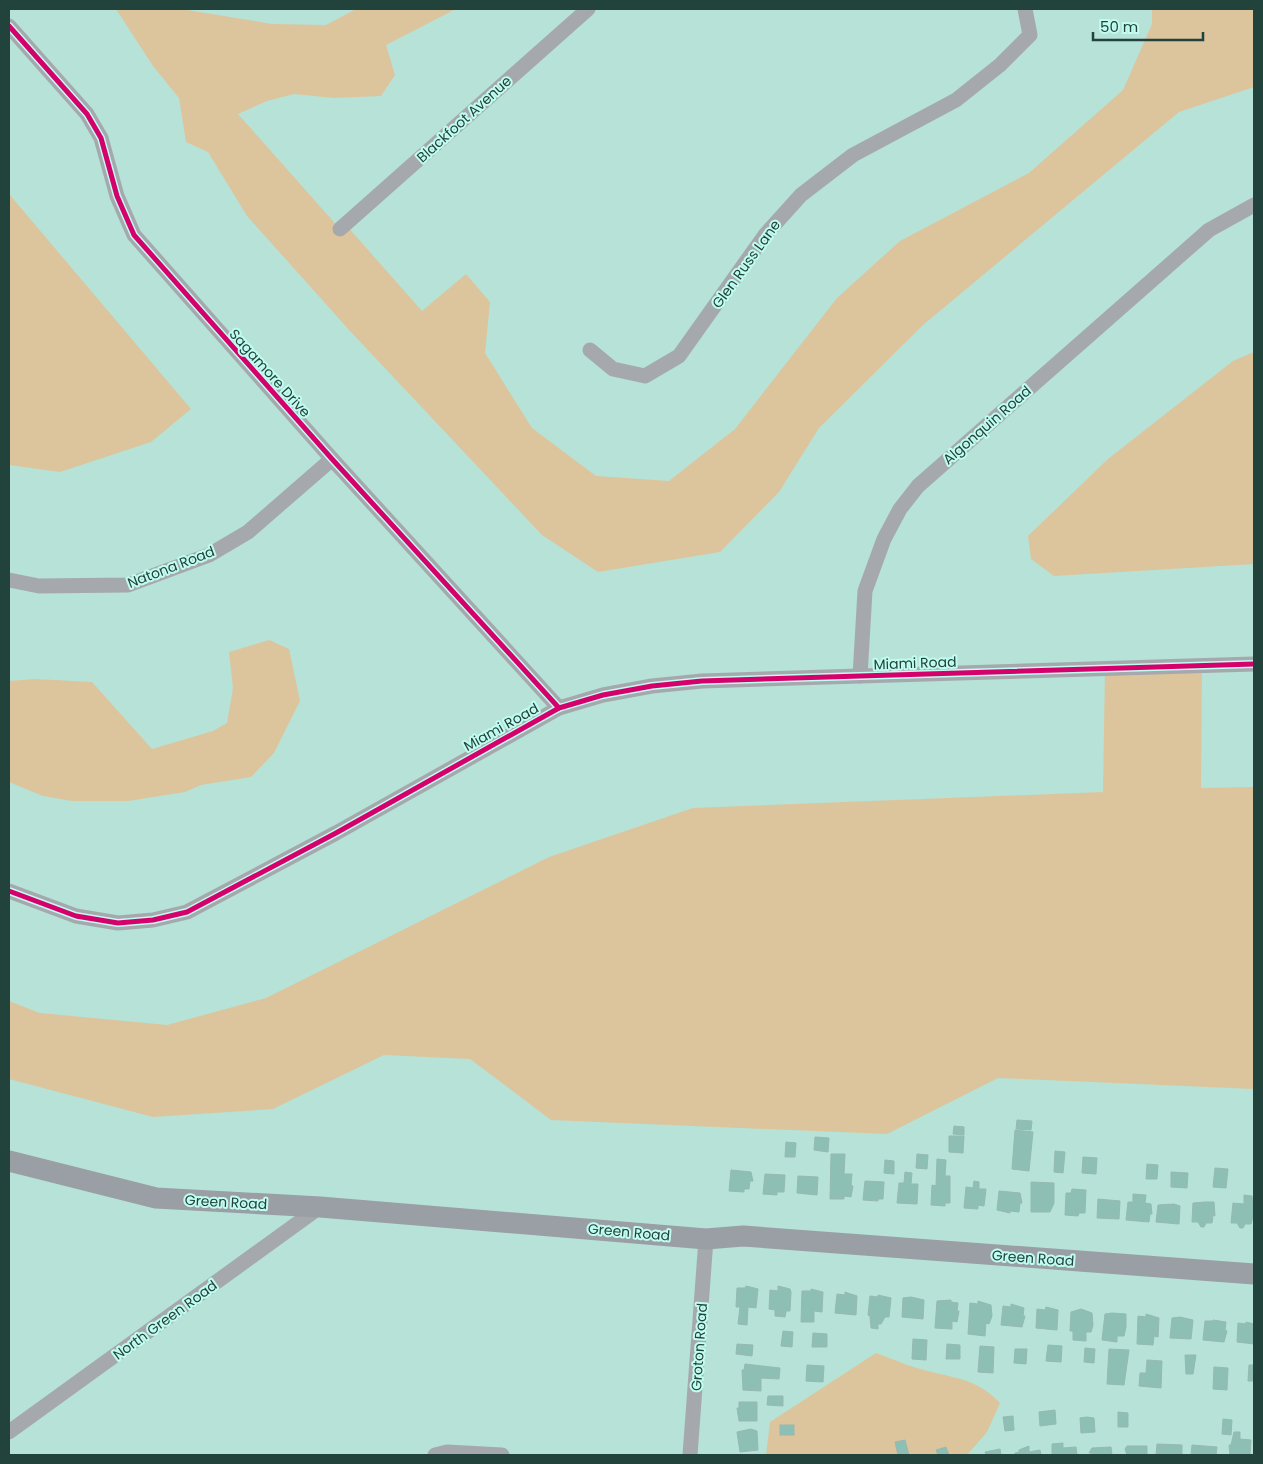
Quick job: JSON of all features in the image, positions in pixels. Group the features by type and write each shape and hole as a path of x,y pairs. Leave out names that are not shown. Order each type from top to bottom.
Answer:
{"main road":[{"name":"Green Road","path":"9,1161 156,1198 320,1207 706,1239 743,1236 1254,1274"}],"street":[{"name":"Blackfoot Avenue","path":"340,230 588,9"},
{"name":"Glen Russ Lane","path":"590,350 612,369 645,376 680,356 765,235 801,195 852,155 956,100 1000,65 1030,35 1025,9"},
{"name":"Sagamore Drive","path":"9,26 87,114 101,138 117,196 134,235 332,458 559,708"},
{"name":"Algonquin Road","path":"860,676 865,591 884,539 900,510 918,486 1209,230 1254,205"},
{"name":"Natona Road","path":"9,580 39,586 128,585 209,555 248,532 332,458"},
{"name":"Miami Road","path":"9,891 76,916 118,923 153,920 187,912 336,833 559,708 603,695 652,686 702,681 1254,664"},
{"name":"North Green Road","path":"9,1432 320,1207"},
{"name":"Groton Road","path":"690,1455 706,1239"},
{"path":"435,1455 447,1452 502,1455"}],"shaded area":[{"path":"116,9 181,9 272,24 326,25 356,9 456,9 386,45 395,75 381,96 334,98 294,94 267,101 238,114 340,229 346,225 422,311 466,274 490,302 485,353 532,428 596,476 669,481 735,429 837,298 900,241 1029,173 1123,90 1152,24 1152,9 1254,9 1254,87 1179,112 923,325 819,428 779,492 720,552 598,572 542,535 350,331 247,216 208,152 186,142 179,98 153,66"},
{"path":"9,194 191,409 151,442 60,472 9,465"},
{"path":"1254,352 1254,564 1054,576 1031,559 1028,536 1108,459 1233,361"},
{"path":"269,640 289,649 300,701 274,753 251,777 201,785 185,792 128,801 72,801 43,796 9,782 9,681 35,679 92,682 152,749 213,731 227,723 233,688 229,652"},
{"path":"1202,666 1201,788 1254,787 1254,1089 998,1078 887,1134 551,1120 470,1059 384,1055 273,1109 153,1117 9,1079 9,1001 40,1013 167,1025 266,998 549,857 693,808 1103,792 1105,669"},
{"path":"876,1353 915,1367 975,1384 992,1395 1000,1403 987,1432 967,1455 766,1455 770,1422"}],"building":[{"path":"1017,1120 1032,1121 1031,1130 1016,1129"},
{"path":"954,1126 964,1127 964,1135 953,1134"},
{"path":"1015,1130 1033,1132 1029,1171 1012,1169"},
{"path":"949,1136 964,1136 963,1153 949,1152"},
{"path":"815,1137 829,1138 828,1152 814,1150"},
{"path":"786,1142 796,1143 795,1157 785,1157"},
{"path":"1055,1151 1065,1152 1063,1173 1054,1172"},
{"path":"831,1154 845,1154 844,1174 852,1174 851,1185 853,1186 851,1197 844,1196 844,1199 830,1199"},
{"path":"917,1154 928,1155 927,1169 916,1168"},
{"path":"1083,1157 1097,1158 1096,1174 1082,1173"},
{"path":"937,1159 946,1160 945,1176 950,1176 950,1203 945,1203 945,1206 931,1205 932,1185 936,1186"},
{"path":"885,1160 894,1161 894,1174 884,1173"},
{"path":"1147,1164 1158,1165 1157,1179 1146,1179"},
{"path":"1215,1168 1228,1169 1226,1188 1213,1187"},
{"path":"731,1170 751,1172 753,1181 750,1181 749,1189 744,1189 744,1192 729,1191"},
{"path":"905,1172 912,1173 911,1184 918,1184 917,1204 897,1203 899,1183 904,1183"},
{"path":"1171,1172 1188,1173 1187,1188 1171,1187"},
{"path":"765,1174 785,1175 784,1192 777,1192 777,1195 763,1194"},
{"path":"798,1176 818,1177 817,1195 797,1193"},
{"path":"865,1181 884,1182 883,1199 878,1199 878,1201 863,1200"},
{"path":"974,1181 979,1182 979,1189 986,1189 984,1206 978,1205 978,1209 964,1208 966,1187 973,1188"},
{"path":"1031,1182 1054,1183 1054,1203 1050,1212 1031,1212"},
{"path":"1072,1189 1086,1190 1085,1213 1079,1213 1078,1216 1065,1215 1066,1193 1071,1193"},
{"path":"999,1191 1020,1193 1022,1203 1020,1203 1019,1212 1010,1211 1010,1213 997,1210"},
{"path":"1133,1194 1146,1195 1145,1203 1151,1204 1152,1214 1150,1214 1149,1222 1126,1220 1128,1202 1133,1202"},
{"path":"1244,1195 1252,1196 1254,1213 1251,1224 1245,1224 1243,1228 1240,1228 1237,1223 1231,1223 1233,1203 1244,1204"},
{"path":"1098,1199 1120,1201 1119,1219 1097,1218"},
{"path":"1214,1202 1215,1216 1213,1215 1212,1223 1206,1223 1204,1227 1201,1227 1198,1222 1192,1222 1193,1203"},
{"path":"1174,1204 1180,1206 1179,1224 1156,1222 1158,1205"},
{"path":"746,1286 758,1289 756,1308 748,1307 747,1325 738,1324 740,1307 736,1307 737,1288 745,1288"},
{"path":"778,1286 790,1289 791,1292 790,1311 786,1311 785,1317 775,1316 775,1310 769,1309 770,1290 778,1291"},
{"path":"811,1289 823,1292 822,1312 814,1311 814,1322 801,1322 802,1291 811,1291"},
{"path":"845,1292 857,1296 856,1315 835,1313 837,1294 845,1295"},
{"path":"878,1295 891,1298 889,1317 885,1317 881,1324 878,1324 878,1329 871,1328 870,1316 868,1315 870,1296 878,1297"},
{"path":"911,1297 924,1300 923,1319 902,1317 903,1298"},
{"path":"951,1300 951,1302 958,1303 957,1322 952,1321 952,1329 935,1328 937,1301"},
{"path":"978,1301 991,1305 992,1316 989,1324 986,1323 985,1336 968,1334 970,1303 978,1304"},
{"path":"1011,1304 1024,1308 1023,1316 1025,1316 1022,1327 1001,1325 1003,1306 1011,1307"},
{"path":"1046,1307 1058,1310 1057,1330 1036,1328 1037,1309 1045,1310"},
{"path":"1081,1309 1092,1313 1093,1325 1091,1332 1086,1332 1086,1341 1073,1340 1073,1331 1070,1331 1071,1312"},
{"path":"1105,1314 1126,1314 1124,1336 1117,1336 1117,1342 1102,1340"},
{"path":"1146,1314 1159,1318 1158,1337 1154,1336 1153,1345 1137,1344 1138,1316 1146,1317"},
{"path":"1180,1317 1193,1320 1191,1339 1170,1338 1172,1318"},
{"path":"1205,1321 1226,1322 1225,1330 1227,1331 1224,1342 1203,1340"},
{"path":"1246,1322 1254,1324 1254,1344 1237,1342 1238,1323 1246,1324"},
{"path":"783,1331 793,1332 792,1347 781,1346"},
{"path":"813,1333 827,1334 827,1347 812,1347"},
{"path":"913,1339 927,1340 926,1360 912,1359"},
{"path":"737,1344 753,1345 752,1356 736,1354"},
{"path":"947,1344 960,1345 960,1359 946,1359"},
{"path":"1048,1345 1062,1346 1061,1362 1046,1361"},
{"path":"980,1346 994,1347 993,1373 978,1372"},
{"path":"1085,1348 1095,1349 1094,1363 1084,1362"},
{"path":"1015,1349 1027,1349 1026,1364 1014,1363"},
{"path":"1109,1349 1129,1350 1124,1385 1107,1384"},
{"path":"1185,1355 1196,1355 1193,1374 1186,1374"},
{"path":"1147,1360 1162,1361 1161,1388 1139,1386 1140,1373 1146,1373"},
{"path":"745,1364 780,1368 779,1379 761,1378 761,1391 743,1390 742,1370 744,1370"},
{"path":"807,1365 824,1366 823,1382 806,1381"},
{"path":"1249,1365 1254,1365 1254,1381 1248,1381"},
{"path":"1214,1367 1228,1368 1227,1390 1213,1389"},
{"path":"768,1396 783,1396 783,1406 767,1405"},
{"path":"739,1402 757,1402 757,1421 739,1421 737,1408 739,1408"},
{"path":"1055,1410 1056,1424 1040,1426 1039,1412"},
{"path":"1118,1412 1128,1413 1128,1427 1118,1427"},
{"path":"1013,1416 1014,1430 1005,1431 1003,1417"},
{"path":"1080,1418 1094,1418 1095,1432 1081,1433"},
{"path":"1223,1419 1232,1420 1231,1435 1222,1434"},
{"path":"780,1425 794,1425 794,1435 780,1435"},
{"path":"751,1429 757,1431 758,1450 740,1452 737,1432"},
{"path":"1234,1432 1240,1432 1240,1439 1251,1440 1250,1455 1230,1455 1229,1445 1231,1445"},
{"path":"905,1440 909,1455 898,1455 895,1442"},
{"path":"1063,1443 1063,1448 1076,1447 1077,1455 1052,1455 1052,1444"},
{"path":"1157,1444 1182,1445 1182,1455 1156,1455"},
{"path":"1192,1445 1217,1447 1216,1455 1191,1455"},
{"path":"1029,1446 1029,1452 1040,1450 1041,1455 1015,1455 1019,1450"},
{"path":"1127,1446 1147,1446 1147,1455 1127,1455 1125,1449"},
{"path":"946,1447 949,1455 938,1455 936,1450"},
{"path":"1111,1447 1112,1455 1092,1455 1092,1453 1089,1453 1092,1448"},
{"path":"1000,1449 1001,1455 986,1455 985,1452"}],"cycle path":[{"path":"9,26 87,114 101,138 117,196 134,235 332,459 559,708"},
{"path":"9,891 76,916 118,923 153,920 187,912 336,833 559,708 603,695 652,686 702,681 1254,664"}]}
